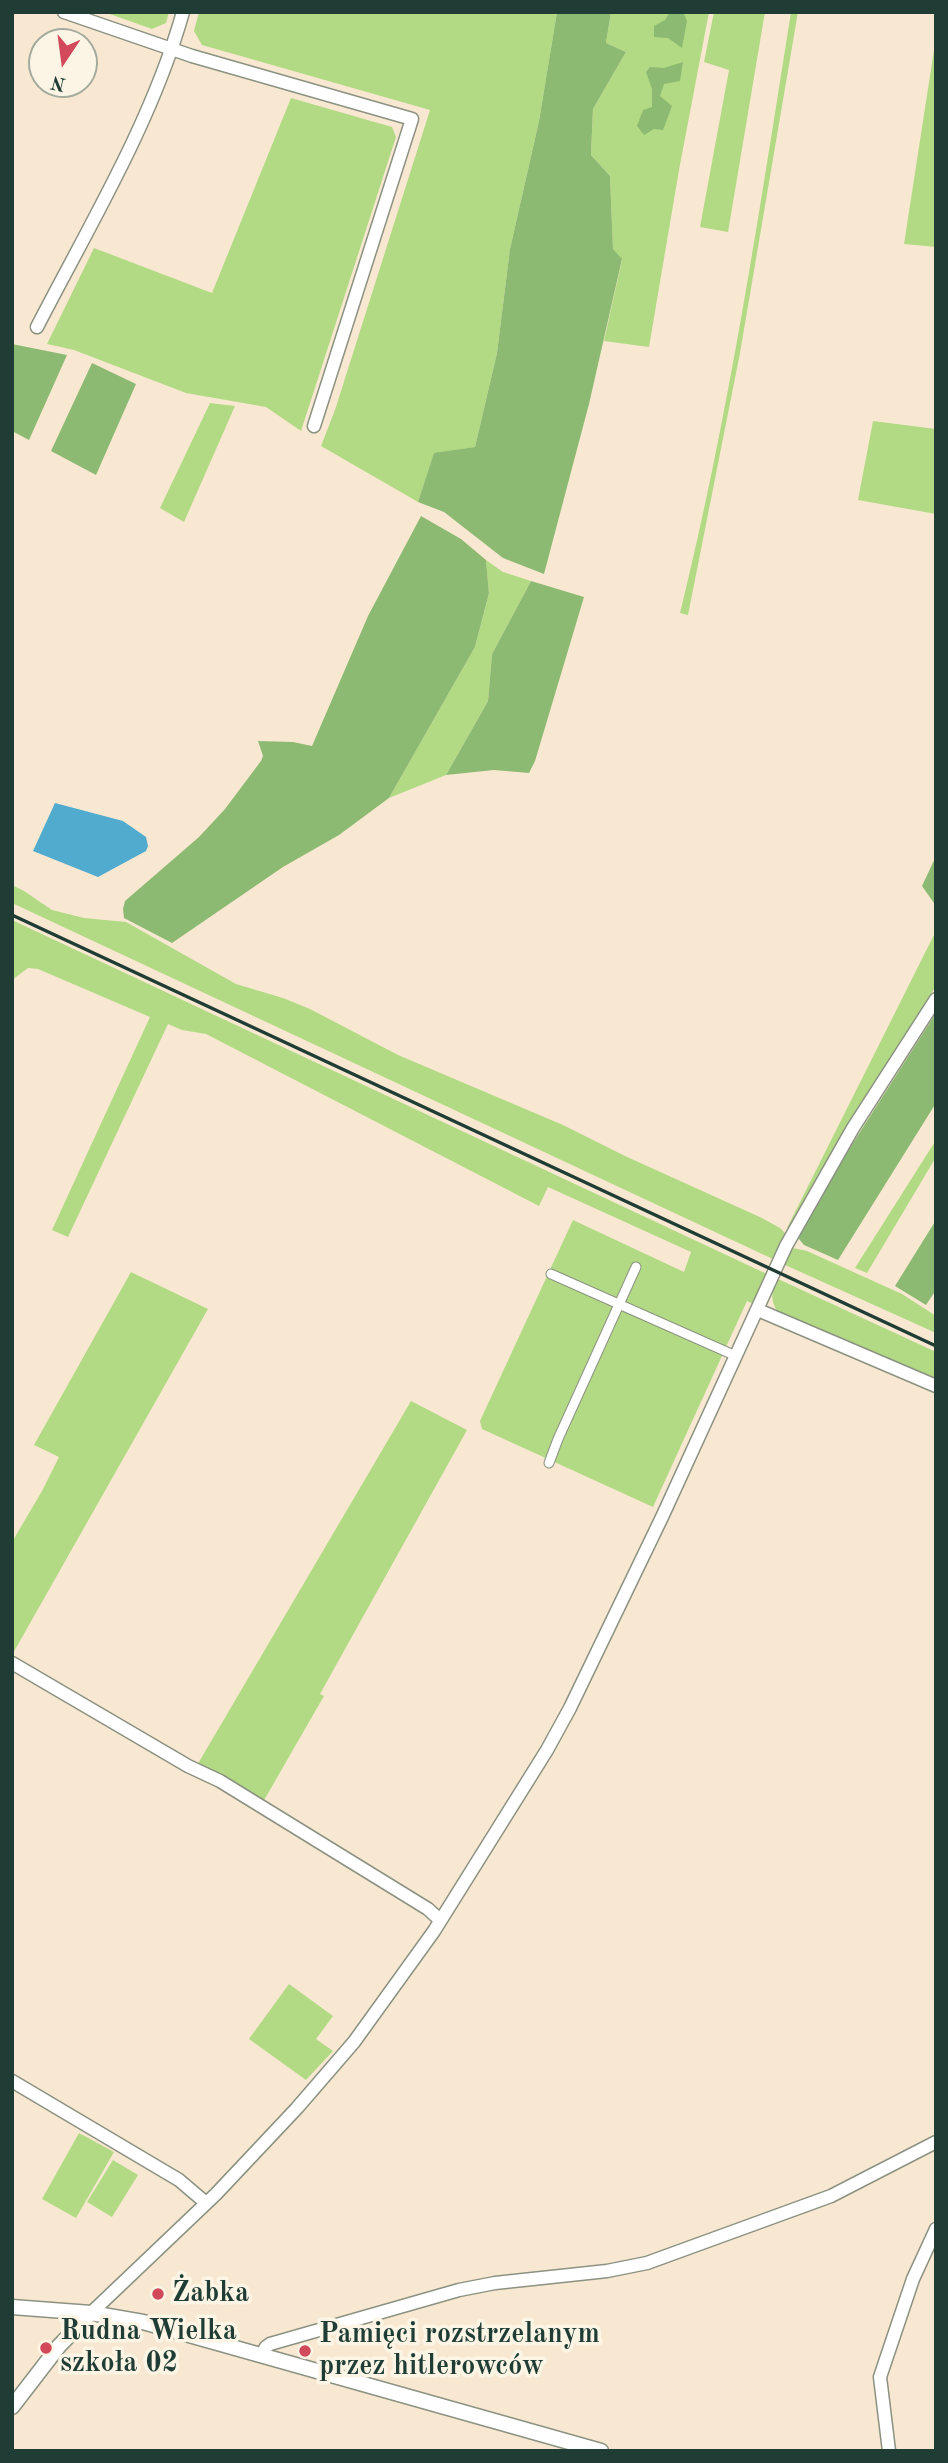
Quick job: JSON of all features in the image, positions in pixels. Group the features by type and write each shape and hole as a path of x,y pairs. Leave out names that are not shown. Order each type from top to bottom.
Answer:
{"street":[{"path":"64,12 172,50 412,118 314,426"},
{"path":"37,327 146,114 172,50 183,12"},
{"path":"12,2407 59,2346 271,2138 354,2042 412,1963 570,1708 663,1515 786,1246 846,1139 936,999"},
{"path":"549,1464 636,1267"},
{"path":"551,1274 736,1356"},
{"path":"758,1310 936,1386"},
{"path":"12,1663 283,1818 407,1896 440,1920"},
{"path":"12,2081 189,2186 206,2203"},
{"path":"261,2356 266,2347 278,2341 459,2290 507,2281 618,2269 666,2258 831,2196 936,2142"},
{"path":"889,2451 880,2377 913,2279 936,2230"},
{"path":"12,2307 92,2313 142,2322 601,2451"}],"green space":[{"path":"104,12 169,12 166,23 152,29"},
{"path":"199,12 557,12 539,121 510,249 497,353 475,447 434,454 418,502 321,446 335,410 430,110 202,45 194,31"},
{"path":"557,12 611,12 606,43 626,52 593,109 591,155 610,176 613,249 622,259 589,404 544,574 503,558 444,512 418,502 434,453 475,447 497,353 510,249 539,121"},
{"path":"611,12 709,12 649,347 604,341 622,260 613,250 610,176 591,155 593,109 626,52 606,43"},
{"path":"670,12 683,12 687,21 682,48 668,38 654,37 654,26 665,20"},
{"path":"714,12 765,12 728,232 700,227 729,70 704,62"},
{"path":"791,12 798,12 740,353 688,615 680,613 728,389"},
{"path":"936,50 936,247 904,244"},
{"path":"683,62 680,81 664,84 660,96 672,106 663,130 654,129 644,135 637,126 643,110 652,107 652,89 646,72 650,67 664,68"},
{"path":"291,98 392,127 396,137 301,431 266,407 186,393 74,350 47,344 94,248 212,293"},
{"path":"12,344 67,355 29,440 12,431"},
{"path":"92,363 136,384 96,475 51,451"},
{"path":"210,403 235,406 184,522 160,508"},
{"path":"873,421 936,429 936,514 858,500"},
{"path":"421,516 461,539 486,560 489,593 475,647 389,798 339,835 283,867 172,943 124,918 125,901 199,837 225,809 261,761 263,756 258,741 293,742 312,746 368,616"},
{"path":"486,560 503,572 531,581 492,654 488,701 446,775 389,798 475,647 489,593"},
{"path":"531,581 584,597 535,761 529,773 494,770 446,775 488,701 492,654"},
{"path":"936,856 936,906 922,886"},
{"path":"12,885 52,910 84,918 126,922 236,984 310,1009 398,1055 563,1125 762,1218 787,1235 777,1261 12,903"},
{"path":"12,920 769,1275 755,1305 747,1301 653,1507 482,1429 480,1421 573,1220 684,1272 691,1252 548,1187 539,1206 206,1034 182,1030 168,1024 68,1237 52,1230 150,1017 38,969 28,968 12,980"},
{"path":"936,931 936,986 839,1142 789,1230 787,1228"},
{"path":"936,1013 936,1103 838,1260 804,1245 799,1239 800,1234 851,1146"},
{"path":"936,1140 936,1157 867,1273 855,1268"},
{"path":"936,1220 936,1290 926,1305 895,1286"},
{"path":"793,1248 807,1251 902,1294 936,1316 936,1333 783,1264"},
{"path":"131,1272 208,1309 12,1655 12,1542 59,1457 34,1445"},
{"path":"776,1278 936,1352 936,1382 780,1315 772,1297"},
{"path":"411,1401 467,1430 320,1694 324,1696 263,1802 196,1767"},
{"path":"289,1984 333,2016 316,2039 333,2051 306,2080 249,2039"},
{"path":"79,2133 114,2152 76,2218 42,2199"},
{"path":"113,2160 138,2175 112,2217 87,2202"}],"water":[{"path":"55,803 123,821 146,837 146,851 98,877 33,851"}],"railway":[{"path":"12,915 936,1346"}],"place":[{"name":"Żabka","path":"158,2294"},
{"name":"Rudna Wielka szkoła 02","path":"46,2348"},
{"name":"Pamięci rozstrzelanym przez hitlerowców","path":"305,2351"}]}
